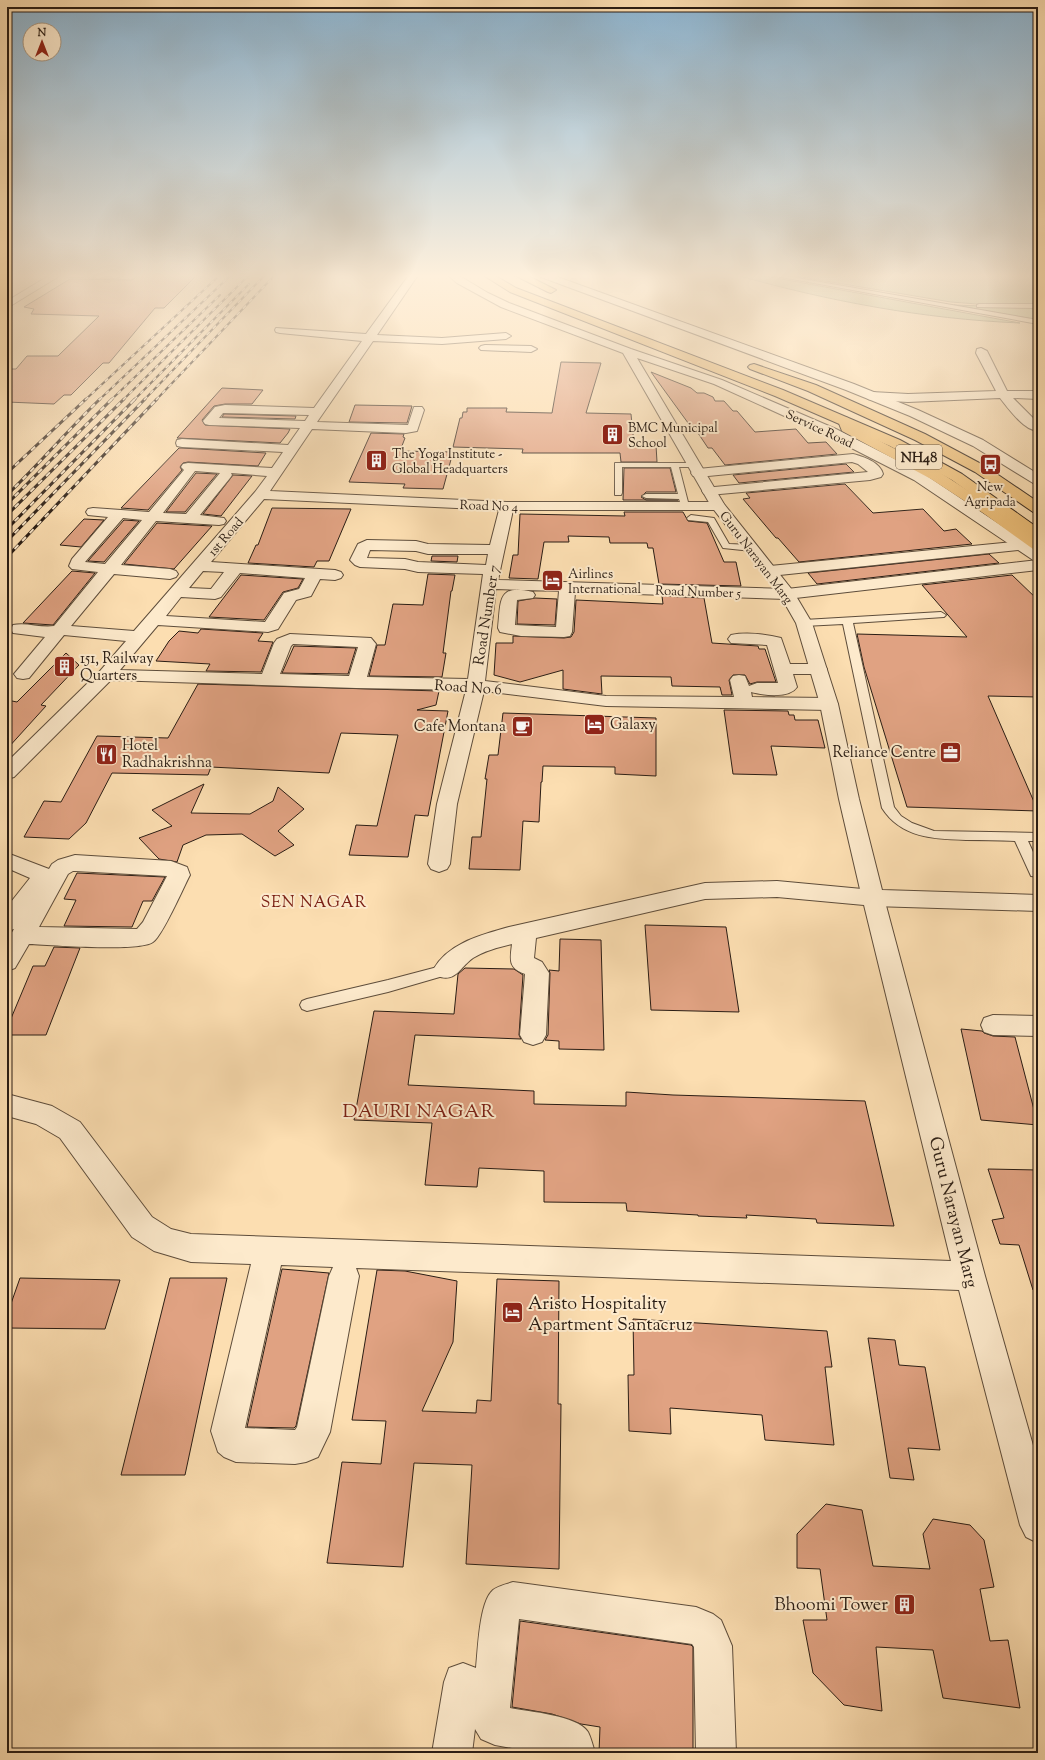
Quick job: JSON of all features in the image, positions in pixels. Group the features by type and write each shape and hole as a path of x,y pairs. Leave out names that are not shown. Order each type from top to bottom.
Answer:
{"highway":[{"name":"NH48","path":"686,357 790,398 895,443 957,478 1038,535"},
{"name":"NH48","path":"746,364 812,388 920,437 980,469 1038,509"},
{"path":"808,406 817,416 822,428"},
{"path":"844,421 846,428 853,433 900,455 956,489 1003,520 1038,546"}],"street":[{"name":"1st Road","path":"7,773 106,675 260,496 357,357"},
{"name":"Guru Narayan Marg","path":"631,357 718,506 770,571 787,594 804,622 829,704 849,799 873,898 970,1276 1038,1525"},
{"name":"Service Road","path":"645,357 718,382 822,428 918,477 1038,557"},
{"path":"766,357 914,413 978,443 1038,480"},
{"path":"982,357 989,366 992,376 1003,394 1028,422 1035,427"},
{"path":"872,396 915,398 1003,394 1038,395"},
{"path":"318,412 225,409 219,410 209,421 406,429 413,428 418,410"},
{"path":"293,424 301,411"},
{"path":"182,443 292,449"},
{"path":"696,469 727,470 853,458 863,461 876,472 876,474 870,476 709,491"},
{"path":"23,674 153,516 189,469 276,472"},
{"path":"727,470 741,488"},
{"path":"190,519 225,475"},
{"name":"Road No 4","path":"260,496 507,506 718,506"},
{"name":"Road Number 7","path":"439,864 447,804 476,685 483,626 493,566 507,506"},
{"path":"93,512 219,521"},
{"path":"119,514 76,564 80,567 170,574"},
{"path":"493,566 415,567 404,564 360,562 358,560 364,545 420,547 493,566 509,596 506,626"},
{"path":"770,571 1022,546"},
{"path":"415,567 420,547"},
{"path":"993,549 1016,568"},
{"path":"467,560 493,566"},
{"name":"Road Number 5","path":"493,566 567,587 787,594 1038,565"},
{"path":"200,566 335,575"},
{"path":"178,592 215,594 235,569"},
{"path":"154,620 264,627 272,625 290,596 305,593 315,574"},
{"path":"483,626 506,626 506,628 521,631 564,632 567,587"},
{"path":"509,596 527,595"},
{"path":"196,622 212,601"},
{"path":"19,629 47,632 60,630 139,637"},
{"path":"737,640 769,640 775,642 787,688 741,690"},
{"path":"271,676 283,643 286,641 365,642 367,644 357,678"},
{"path":"783,669 818,669"},
{"name":"Road No 6","path":"106,675 357,678 476,685 606,701 741,690 829,704"},
{"path":"7,860 42,874 43,876 15,929 7,962"},
{"path":"75,863 171,868 179,872 179,875 152,927 145,936 134,940 15,929 60,869 66,864 75,863"},
{"path":"445,970 466,952 487,942 524,932 705,891 777,889 873,898 1038,903"},
{"path":"524,932 522,960 524,964 534,968 537,973 533,1036"},
{"path":"993,1025 1038,1026"},
{"path":"7,1105 43,1114 70,1130 142,1227 164,1241 191,1248 970,1276"},
{"path":"269,1251 228,1431 230,1440 236,1444 296,1447 306,1444 313,1432 344,1276"},
{"path":"575,1753 572,1745 564,1738 496,1725 490,1717 501,1611 506,1603 513,1600 696,1626 706,1630 713,1646 716,1753"},
{"path":"452,1753 463,1682"}],"lane":[{"path":"674,465 686,507"},
{"path":"618,493 618,466 674,465 696,469"},
{"path":"646,496 686,507 710,519 726,546 731,548 746,541"},
{"path":"720,534 746,541"},
{"path":"804,622 941,615"},
{"path":"847,620 888,808 892,814 902,824 918,832 934,835 1038,837"},
{"path":"1020,837 1036,873"},
{"path":"307,1005 388,986 445,970"}],"building":[{"path":"26,357 114,357 109,363 103,363 71,395 64,395 54,404 7,402 7,369 16,369"},
{"path":"561,362 601,363 586,413 631,414 634,444 656,445 657,462 621,462 620,453 522,453 523,449 453,447 460,418 462,418 463,412 467,412 467,408 507,408 506,412 552,413"},
{"path":"651,372 691,388 697,393 704,393 713,397 715,401 724,401 733,411 737,411 755,432 796,429 808,443 826,442 837,454 725,465 712,448 708,448 694,427 691,427"},
{"path":"222,388 263,390 252,404 225,404 214,406 202,420 205,425 290,429 280,443 177,438"},
{"path":"355,405 412,406 407,423 349,422"},
{"path":"224,414 296,416 295,419 222,417"},
{"path":"371,433 404,434 403,437 405,438 400,451 453,452 443,489 403,488 405,484 349,482"},
{"path":"179,448 266,453 258,466 183,463 180,467 182,470 148,510 121,508"},
{"path":"846,464 854,472 739,483 733,475"},
{"path":"624,468 670,468 676,492 646,492 641,497 646,500 623,500"},
{"path":"196,473 217,474 185,512 166,512"},
{"path":"233,475 252,476 221,516 203,514"},
{"path":"845,484 873,513 923,509 944,531 956,529 972,544 799,562 778,538 776,538 743,499 750,498 746,493"},
{"path":"272,508 351,509 329,561 317,561 314,567 248,563 256,545 258,545"},
{"path":"624,512 683,512 688,521 707,523 724,562 736,562 741,586 659,584 653,548 648,548 647,543 610,543 609,537 568,536 569,542 544,542 538,579 509,578 513,555 518,555 520,514 625,516"},
{"path":"84,519 104,520 81,547 60,545"},
{"path":"124,520 139,521 104,562 88,561"},
{"path":"157,523 212,526 174,569 124,564"},
{"path":"989,554 999,563 817,584 808,573"},
{"path":"432,556 458,556 457,562 431,561"},
{"path":"72,571 95,573 53,625 23,623"},
{"path":"428,574 455,575 451,591 443,653 446,653 442,677 369,676 377,645 385,645 393,604 423,605"},
{"path":"241,575 303,579 298,588 283,592 264,620 209,617"},
{"name":"Reliance Centre","path":"1012,575 1038,600 1038,697 988,696 1038,811 907,807 864,667 857,634 967,637 922,585"},
{"path":"662,596 704,598 712,643 758,646 759,649 765,649 776,682 757,682 750,684 745,675 733,675 729,680 732,695 722,695 720,687 672,686 671,677 601,676 602,694 563,689 563,670 520,682 494,675 496,643 513,643 513,636 571,637 574,632 576,600 663,604"},
{"path":"535,598 557,599 555,625 517,624 518,601"},
{"path":"201,629 263,633 258,641 273,642 261,672 206,671 210,664 156,661 169,641 179,631 198,633"},
{"path":"294,646 356,648 348,674 282,673"},
{"path":"66,653 79,665 41,705 46,706 7,749 7,700 17,702"},
{"path":"198,684 439,691 436,705 417,710 448,711 428,816 415,815 408,857 349,855 356,825 377,826 398,735 341,733 329,773 211,767 208,775 112,773 86,823 69,839 24,837 44,801 61,802 97,736 168,738"},
{"path":"724,710 788,711 789,715 794,715 795,720 818,720 825,748 771,746 777,775 733,774"},
{"path":"503,713 656,718 656,776 615,774 615,767 543,766 539,822 523,821 520,870 469,869 472,837 481,837 487,779 485,779 489,755 498,755"},
{"path":"204,784 191,813 250,814 273,801 278,787 304,809 278,831 294,845 275,856 242,834 206,835 183,845 177,862 159,859 139,838 172,826 152,810"},
{"path":"77,873 165,877 152,901 143,901 132,927 64,926 76,900 64,899"},
{"path":"645,925 726,927 739,1012 651,1010"},
{"path":"560,939 601,940 604,1050 559,1049 559,1041 545,1040 548,1035 549,970 559,971"},
{"path":"54,947 80,948 46,1035 7,1035 7,1028 33,966 45,966"},
{"path":"465,968 514,969 523,975 519,1035 521,1039 415,1035 408,1085 534,1091 534,1104 626,1106 626,1092 673,1095 865,1101 894,1226 817,1223 816,1219 746,1215 747,1218 627,1211 626,1203 544,1202 544,1171 479,1168 477,1187 425,1185 432,1123 354,1120 374,1011 454,1014 458,974"},
{"path":"961,1029 982,1031 993,1036 1015,1037 1038,1125 981,1120"},
{"path":"988,1169 1038,1170 1038,1289 1033,1290 1019,1245 1000,1244 992,1220 1004,1218"},
{"path":"282,1269 329,1273 296,1426 294,1428 247,1427"},
{"path":"377,1270 405,1271 457,1281 453,1342 422,1411 476,1413 477,1400 491,1401 497,1279 559,1281 558,1404 561,1404 559,1569 466,1564 472,1465 414,1463 403,1567 327,1563 342,1462 381,1464 386,1421 352,1420"},
{"path":"20,1278 120,1280 105,1329 7,1328 7,1315"},
{"path":"170,1278 227,1278 185,1475 121,1475"},
{"path":"633,1319 827,1331 832,1367 825,1367 834,1445 765,1440 762,1415 670,1408 671,1434 629,1431 628,1375 634,1375"},
{"path":"868,1338 895,1340 899,1365 925,1367 940,1450 908,1448 914,1480 890,1478"},
{"name":"Bhoomi Tower","path":"826,1504 862,1510 873,1566 930,1569 923,1534 933,1519 970,1525 984,1540 994,1587 980,1589 990,1641 1008,1640 1020,1708 943,1698 933,1650 876,1647 882,1711 844,1705 813,1673 803,1620 827,1620 820,1569 797,1568 797,1534"},
{"path":"520,1621 691,1645 693,1647 693,1753 599,1753 600,1727 581,1724 552,1714 512,1707"}],"railway":[{"path":"85,400 131,357"},
{"path":"99,400 144,357"},
{"path":"111,400 155,357"},
{"path":"123,400 166,357"},
{"path":"134,400 176,357"},
{"path":"144,400 185,357"},
{"path":"156,400 197,357"},
{"path":"7,473 86,399"},
{"path":"7,515 124,399"},
{"path":"7,529 135,399"},
{"path":"7,541 145,399"},
{"path":"7,557 157,399"},
{"path":"7,495 99,400"},
{"path":"7,504 111,400"}],"place":[{"name":"BMC Municipal School","path":"613,434"},
{"name":"The Yoga Institute - Global Headquarters","path":"377,460"},
{"name":"New Agripada","path":"990,464"},
{"name":"Airlines International","path":"553,580"},
{"name":"151, Railway Quarters","path":"65,667"},
{"name":"Galaxy","path":"595,724"},
{"name":"Cafe Montana","path":"522,726"},
{"name":"Reliance Centre","path":"951,752"},
{"name":"Hotel Radhakrishna","path":"106,754"},
{"name":"Aristo Hospitality Apartment Santacruz","path":"512,1313"},
{"name":"Bhoomi Tower","path":"904,1604"}],"district":[{"name":"SEN NAGAR","path":"314,901"},
{"name":"DAURI NAGAR","path":"419,1110"}]}
